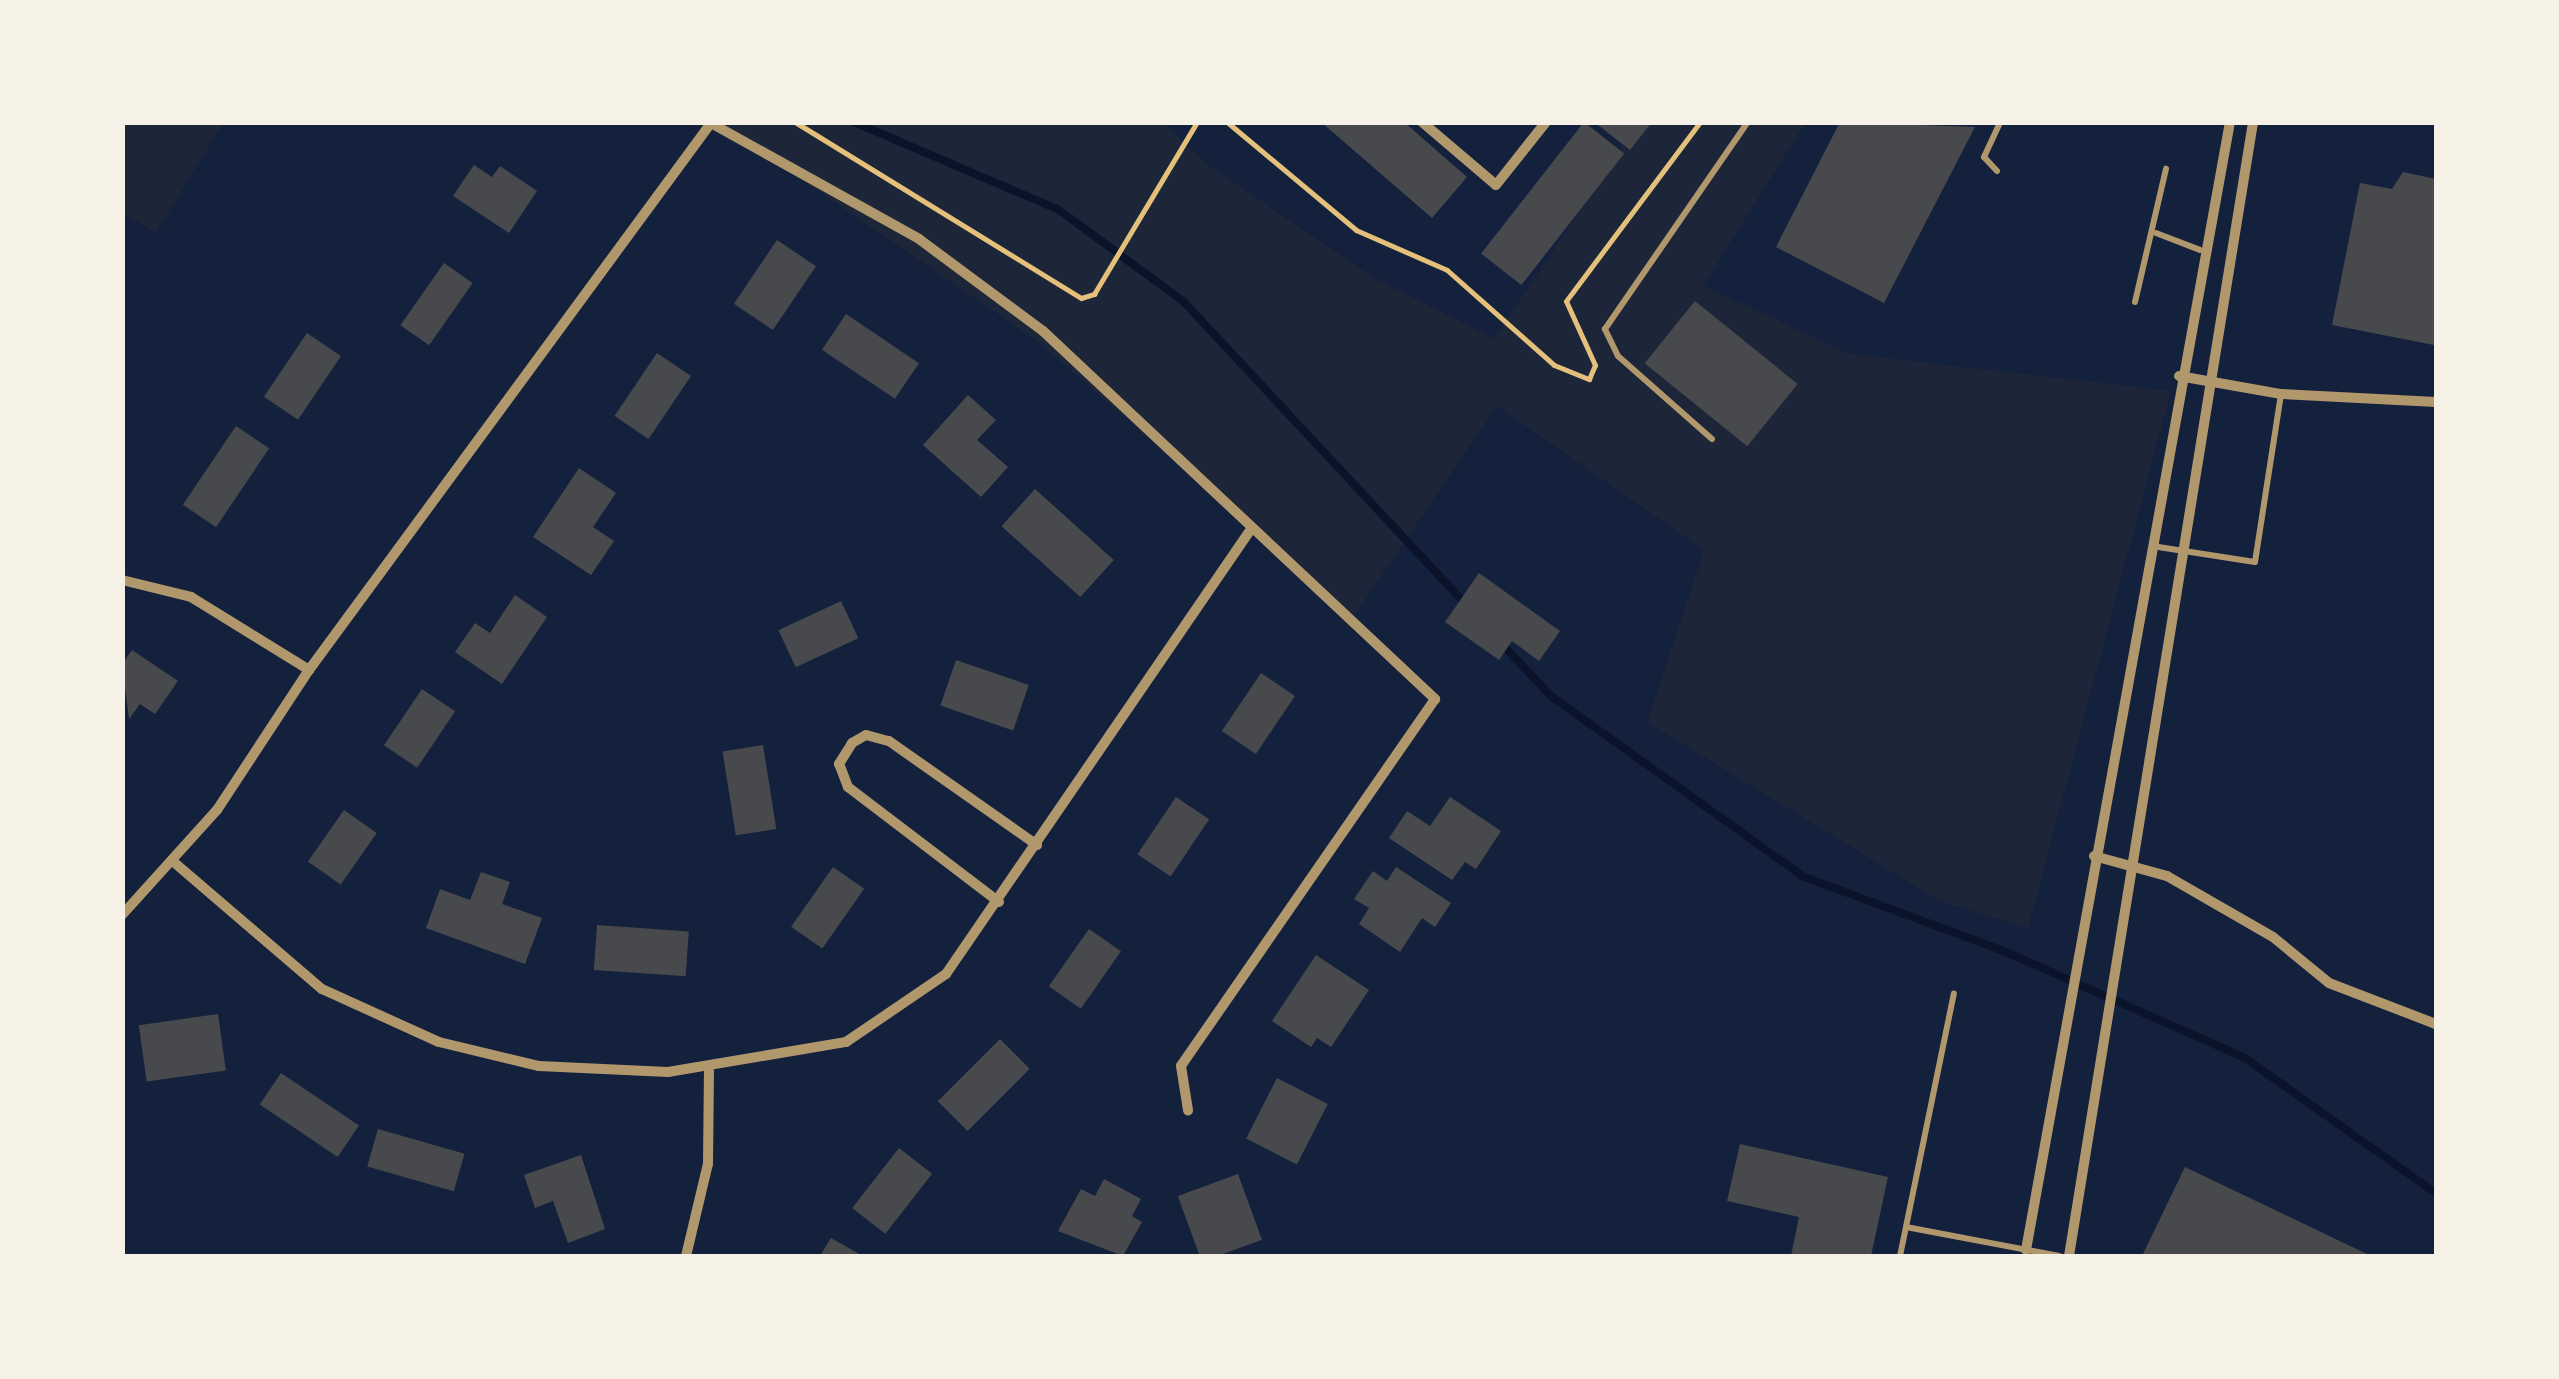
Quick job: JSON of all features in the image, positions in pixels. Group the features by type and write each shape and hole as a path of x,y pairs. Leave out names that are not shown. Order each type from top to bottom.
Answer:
{"street":[{"path":"1422,122 1496,184 1546,122"},
{"path":"2026,1250 2200,250 2230,122"},
{"path":"2068,1256 2215,382 2252,122"},
{"path":"122,915 176,864 309,670 710,123 919,239 1043,331 1249,532 1435,699 1181,1066 1188,1110"},
{"path":"2179,376 2282,394 2436,402"},
{"path":"176,864 322,989 439,1042 539,1066 710,1071 846,1042 903,1009 946,974 999,902 1249,532"},
{"path":"122,580 190,598 309,670"},
{"path":"999,902 848,787 839,764 852,743 866,735 890,740 1037,845"},
{"path":"2094,856 2135,865 2273,937 2328,983 2436,1024"},
{"path":"686,1256 708,1164 710,1071"}],"lane":[{"path":"1712,438 1618,356 1604,329 1748,122"},
{"path":"1997,171 1984,157 2000,122"},
{"path":"2135,302 2156,233 2166,169"},
{"path":"2156,233 2200,250"},
{"path":"2150,545 2254,562 2282,394"},
{"path":"1900,1256 1954,993"},
{"path":"1906,1227 2060,1256"}],"path":[{"path":"795,122 1081,298 1094,294 1197,122"},
{"path":"1227,122 1356,230 1447,270 1554,365 1590,378 1595,365 1566,301 1700,122"}],"shaded area":[{"path":"717,122 1164,123 1205,163 1371,276 1494,339 1639,123 1805,123 1703,286 1850,354 2171,391 2028,928 1940,901 1647,722 1704,550 1497,406 1353,617 1036,340"},
{"path":"122,123 223,123 156,233 123,213"}],"building":[{"path":"1321,122 1404,122 1467,177 1432,218"},
{"path":"1584,122 1624,153 1521,285 1481,254"},
{"path":"1594,122 1652,122 1630,150"},
{"path":"1840,122 1975,127 1884,303 1776,247"},
{"path":"474,165 492,177 500,166 537,191 509,233 453,196"},
{"path":"2403,172 2436,179 2434,345 2332,325 2360,183 2392,189"},
{"path":"777,240 816,266 773,330 734,304"},
{"path":"444,263 473,283 429,345 400,325"},
{"path":"1695,301 1798,384 1747,446 1645,363"},
{"path":"846,314 919,363 895,399 822,350"},
{"path":"307,333 341,356 298,420 264,397"},
{"path":"657,353 691,376 648,439 615,416"},
{"path":"968,395 996,420 977,440 1008,467 981,497 923,445"},
{"path":"236,426 269,448 216,527 183,505"},
{"path":"579,468 616,493 593,527 614,541 591,575 533,537"},
{"path":"1035,489 1114,560 1080,597 1002,526"},
{"path":"1479,573 1560,631 1539,661 1512,641 1499,660 1445,622"},
{"path":"515,595 547,617 502,684 455,652 475,623 490,633"},
{"path":"841,601 858,638 796,667 778,630"},
{"path":"132,650 178,681 155,714 140,704 129,719 122,664"},
{"path":"956,660 1029,685 1013,730 940,705"},
{"path":"1261,673 1295,696 1256,754 1222,731"},
{"path":"422,689 455,711 417,768 384,745"},
{"path":"763,745 776,829 736,835 723,751"},
{"path":"1176,797 1209,819 1171,877 1137,854"},
{"path":"1450,797 1501,831 1476,869 1465,862 1452,880 1389,838 1407,811 1430,826"},
{"path":"344,810 377,833 341,885 308,862"},
{"path":"833,867 864,889 822,949 791,927"},
{"path":"1396,867 1451,903 1435,927 1422,918 1400,952 1359,924 1369,908 1354,899 1373,871 1387,881"},
{"path":"481,872 510,882 502,904 542,918 525,964 426,928 440,889 470,900"},
{"path":"597,925 689,931 686,976 594,970"},
{"path":"1089,929 1121,951 1081,1009 1049,986"},
{"path":"1316,955 1369,990 1331,1047 1317,1038 1311,1047 1272,1021"},
{"path":"218,1014 226,1070 147,1082 139,1025"},
{"path":"1000,1039 1030,1069 967,1131 938,1101"},
{"path":"281,1073 359,1126 338,1157 260,1105"},
{"path":"1277,1078 1328,1104 1297,1164 1246,1139"},
{"path":"378,1129 465,1154 454,1191 367,1166"},
{"path":"1740,1144 1888,1177 1871,1256 1791,1256 1799,1217 1727,1201"},
{"path":"899,1148 932,1174 885,1234 852,1208"},
{"path":"581,1155 605,1229 568,1243 553,1201 535,1208 524,1175"},
{"path":"2185,1167 2371,1256 2142,1256"},
{"path":"1238,1174 1262,1240 1217,1256 1200,1256 1178,1196"},
{"path":"1104,1179 1141,1199 1132,1216 1142,1222 1123,1256 1058,1231 1081,1189 1095,1196"},
{"path":"831,1238 863,1256 820,1256"}],"waterway":[{"path":"854,122 1059,210 1183,301 1465,603"},
{"path":"1501,643 1551,696 1802,876 2006,952 2245,1058 2436,1193"}]}
